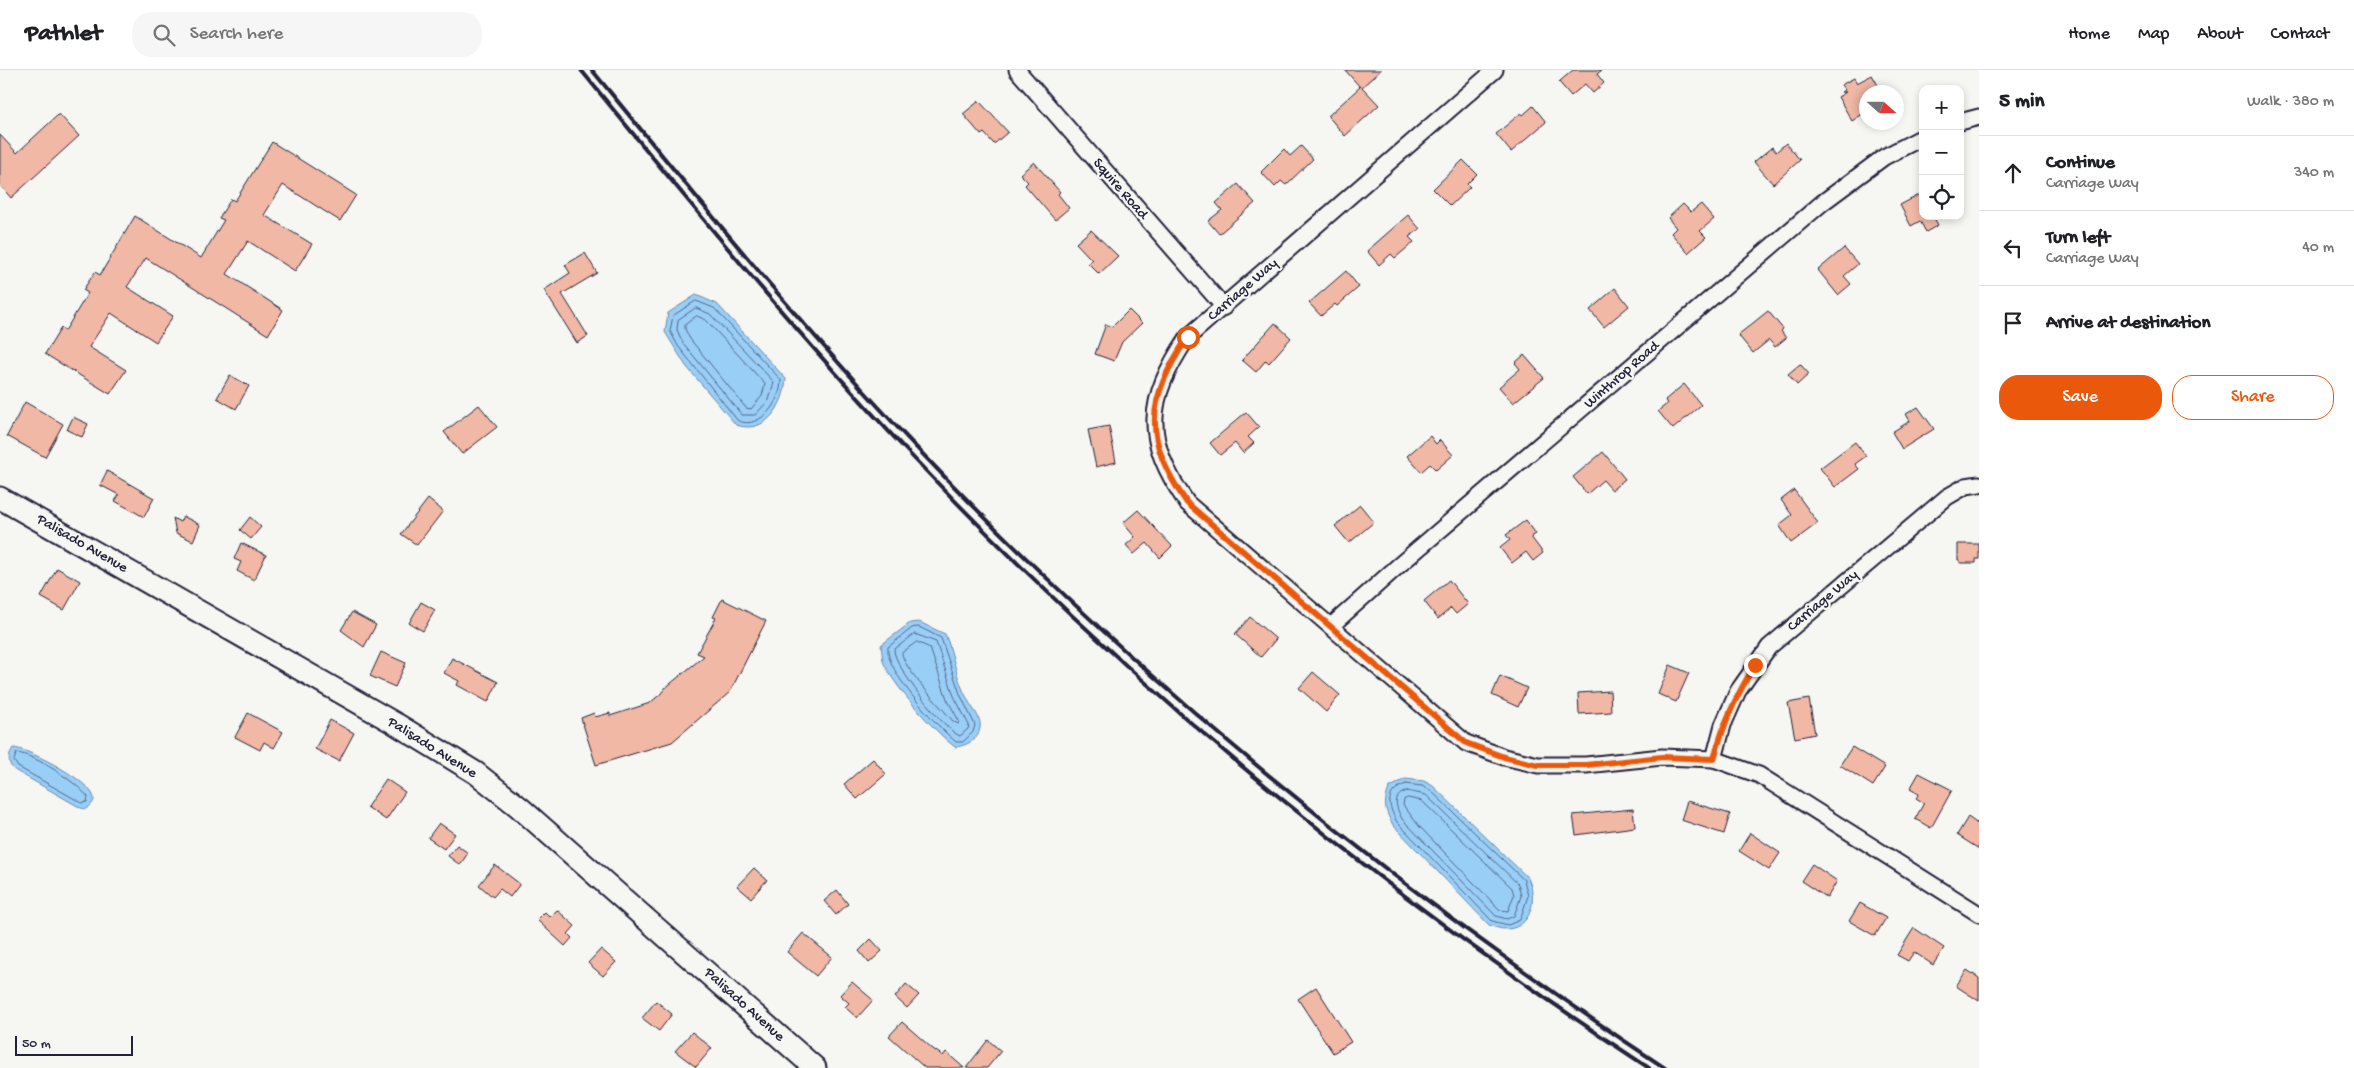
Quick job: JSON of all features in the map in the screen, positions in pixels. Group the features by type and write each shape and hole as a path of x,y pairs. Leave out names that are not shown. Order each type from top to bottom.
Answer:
{"main road":[{"name":"Palisado Avenue","path":"0,498 287,660 476,774 526,813 815,1068"}],"street":[{"name":"Squire Road","path":"1017,70 1224,306"},
{"name":"Carriage Way","path":"1495,70 1188,337 1172,360 1159,390 1155,437 1160,457 1169,477 1187,503 1466,743 1504,757 1538,765 1586,765 1662,757 1714,759 1759,775 1979,914"},
{"path":"1964,121 1979,117"},
{"name":"Winthrop Road","path":"1331,626 1397,566 1822,203 1884,157 1919,139"},
{"name":"Carriage Way","path":"1714,759 1723,725 1738,692 1769,647 1948,497 1966,486 1979,484"}],"water":[{"path":"696,295 717,304 786,379 782,399 772,416 756,426 736,425 686,366 665,332 668,313"},
{"path":"919,622 945,634 964,692 980,720 979,732 971,742 955,747 947,740 904,694 883,661 881,645 910,623"},
{"path":"13,748 46,760 74,777 92,793 93,803 86,809 81,808 13,769 9,760"},
{"path":"1405,779 1424,781 1433,786 1528,878 1532,889 1531,909 1521,925 1502,929 1489,925 1393,825 1386,807 1387,794 1389,788"}],"building":[{"path":"1345,70 1381,70 1362,87 1379,105 1345,136 1328,116 1360,87"},
{"path":"1573,70 1602,70 1597,74 1604,83 1593,93 1585,84 1571,96 1559,82"},
{"path":"1872,75 1878,85 1859,85 1859,116 1852,121 1838,97 1846,92 1841,92 1845,90 1841,85 1854,78 1857,83"},
{"path":"979,101 1008,132 994,144 984,133 981,135 963,114"},
{"path":"1533,106 1546,122 1511,152 1496,134 1521,113 1523,115"},
{"path":"59,114 79,136 11,198 0,185 0,135 17,153"},
{"path":"272,142 356,195 340,221 283,185 264,215 312,244 295,271 248,241 227,274 283,310 268,335 146,258 127,287 173,316 156,342 111,313 89,347 126,370 110,394 45,354 61,328 65,331 88,293 83,290 95,272 100,275 135,216 201,258 224,220 219,218 231,199 235,201"},
{"path":"1786,143 1800,160 1773,184 1754,162 1772,147 1776,152"},
{"path":"1301,146 1313,159 1286,185 1281,181 1275,187 1261,172 1284,149 1290,156"},
{"path":"1463,160 1477,174 1467,184 1470,187 1450,206 1433,189"},
{"path":"1034,162 1060,192 1058,194 1069,208 1055,220 1025,185 1028,182 1020,174"},
{"path":"1238,184 1255,203 1219,234 1208,221 1222,210 1216,203"},
{"path":"1919,195 1919,220 1935,220 1938,225 1926,232 1920,221 1911,226 1900,205"},
{"path":"1683,204 1691,212 1701,204 1714,219 1700,231 1706,237 1688,253 1671,233 1676,228 1668,218"},
{"path":"1408,215 1420,229 1409,237 1414,242 1395,258 1391,254 1379,265 1367,251"},
{"path":"1091,230 1118,256 1099,274 1088,263 1092,260 1076,243"},
{"path":"1844,248 1858,264 1844,276 1851,284 1838,295 1818,270"},
{"path":"585,253 597,273 562,294 588,336 577,343 544,290 570,273 565,265"},
{"path":"1346,271 1359,287 1337,306 1335,304 1321,316 1309,303"},
{"path":"1615,288 1629,306 1604,327 1590,310"},
{"path":"1129,310 1142,323 1122,342 1114,361 1095,354 1106,324 1112,327"},
{"path":"1768,311 1783,329 1781,331 1786,338 1775,347 1769,340 1753,353 1738,335"},
{"path":"1275,323 1291,338 1269,363 1266,360 1256,372 1242,360"},
{"path":"1524,355 1544,378 1513,403 1499,387 1520,369 1515,363"},
{"path":"1800,364 1809,374 1797,385 1788,374"},
{"path":"230,375 249,386 236,409 217,398"},
{"path":"1684,384 1701,405 1673,429 1658,411 1667,404 1665,400"},
{"path":"25,402 63,424 45,457 7,436"},
{"path":"479,405 497,427 462,454 444,432"},
{"path":"1918,407 1934,429 1902,449 1892,432 1910,421 1906,414"},
{"path":"1246,412 1259,427 1248,437 1254,443 1243,453 1235,443 1220,455 1210,443"},
{"path":"73,417 88,424 82,437 67,430"},
{"path":"1109,426 1116,462 1096,467 1088,430"},
{"path":"1430,436 1436,444 1440,440 1453,455 1436,470 1430,464 1421,472 1407,456"},
{"path":"1855,442 1866,456 1855,464 1859,469 1835,487 1820,468"},
{"path":"1603,452 1625,479 1612,490 1603,480 1587,494 1573,477"},
{"path":"107,471 154,498 144,517 115,501 119,495 100,485"},
{"path":"1794,490 1818,523 1791,543 1779,525 1792,515 1781,500"},
{"path":"428,499 443,511 417,545 401,534"},
{"path":"1360,505 1374,522 1349,543 1335,526"},
{"path":"1138,510 1172,546 1160,558 1147,543 1134,554 1126,545 1135,537 1123,523"},
{"path":"183,516 200,525 193,541 176,533 173,518 180,522"},
{"path":"250,517 261,527 251,539 240,530"},
{"path":"1526,520 1536,534 1531,537 1543,553 1533,561 1526,552 1512,563 1500,548 1510,540 1506,535"},
{"path":"241,543 266,555 254,580 237,571 241,562 234,559"},
{"path":"1958,544 1979,544 1979,559 1976,559 1976,563 1960,563 1960,560 1958,560"},
{"path":"57,568 80,581 64,610 41,597"},
{"path":"1449,580 1468,604 1456,614 1451,608 1438,619 1424,601"},
{"path":"722,599 766,621 730,692 672,742 596,765 581,718 594,713 595,717 610,713 610,716 650,703 704,656 697,653 716,618 713,617"},
{"path":"421,602 435,610 423,631 409,623"},
{"path":"352,612 376,625 364,647 341,630"},
{"path":"1250,617 1276,639 1261,657 1235,634"},
{"path":"381,652 406,663 395,687 370,676"},
{"path":"452,658 498,682 488,702 457,685 459,681 444,673"},
{"path":"1670,665 1689,673 1676,702 1658,694"},
{"path":"1313,672 1340,695 1326,712 1299,688"},
{"path":"1500,676 1527,688 1518,707 1492,695"},
{"path":"1610,691 1611,712 1579,714 1578,693"},
{"path":"1809,699 1815,734 1795,738 1788,703"},
{"path":"248,713 283,732 274,748 264,742 260,750 235,737"},
{"path":"330,720 354,733 339,761 315,749"},
{"path":"1852,747 1885,767 1873,786 1840,765"},
{"path":"873,759 886,774 857,799 844,784"},
{"path":"1919,773 1952,790 1931,828 1915,819 1924,803 1916,798 1919,794 1910,789"},
{"path":"386,779 405,792 386,820 367,807"},
{"path":"1687,801 1730,814 1724,834 1681,820"},
{"path":"1633,809 1635,827 1576,835 1573,815"},
{"path":"1968,817 1979,825 1979,849 1957,835"},
{"path":"439,823 455,834 444,849 428,838"},
{"path":"1750,833 1780,853 1769,870 1739,851"},
{"path":"457,845 468,853 460,865 448,856"},
{"path":"1812,864 1837,881 1827,898 1801,881"},
{"path":"495,865 520,884 510,897 500,889 493,897 479,885"},
{"path":"754,868 767,880 751,898 737,886"},
{"path":"837,890 848,904 836,915 824,901"},
{"path":"1860,903 1886,918 1875,936 1849,921"},
{"path":"557,910 575,926 568,934 572,938 565,946 537,920 545,912 550,917"},
{"path":"1914,928 1944,948 1933,965 1914,952 1908,961 1897,955"},
{"path":"803,933 832,957 816,976 787,952"},
{"path":"871,939 882,951 869,963 859,951"},
{"path":"601,949 616,962 603,976 588,963"},
{"path":"1967,970 1979,978 1979,1001 1956,986"},
{"path":"852,982 873,1000 857,1018 845,1007 849,1003 840,995"},
{"path":"906,984 919,995 907,1008 895,997"},
{"path":"1316,987 1351,1042 1333,1053 1298,999"},
{"path":"656,1001 672,1014 659,1031 642,1018"},
{"path":"902,1022 933,1049 943,1056 946,1052 964,1068 925,1068 889,1036"},
{"path":"692,1032 712,1048 696,1067 675,1051"},
{"path":"988,1040 1001,1051 987,1068 966,1068"}],"railway":[{"path":"581,70 741,263 864,405 992,538 1079,622 1168,703 1354,857 1450,930 1649,1068"},
{"path":"592,70 750,261 831,355 915,446 1089,618 1179,699 1367,855 1564,999 1665,1068"}],"route":[{"path":"1188,337 1172,360 1159,390 1155,437 1160,457 1169,477 1187,503 1466,743 1504,757 1538,765 1586,765 1662,757 1714,759 1723,725 1738,692 1755,665"}]}
